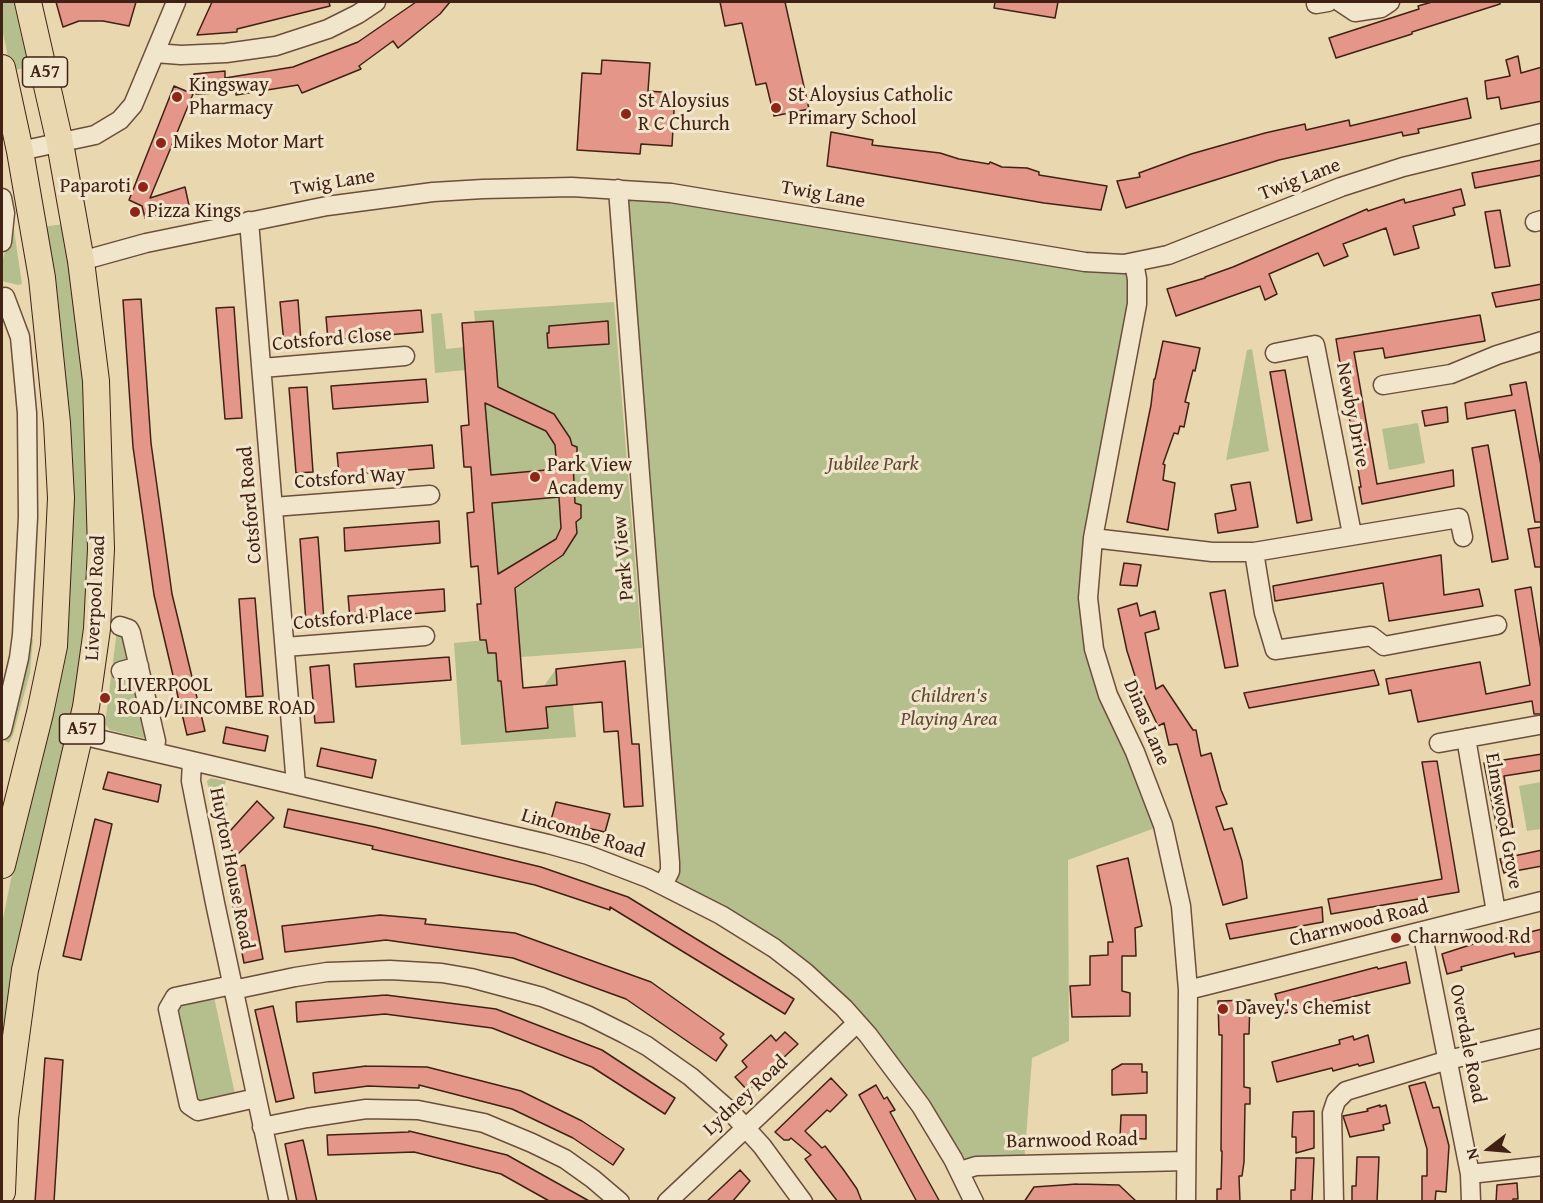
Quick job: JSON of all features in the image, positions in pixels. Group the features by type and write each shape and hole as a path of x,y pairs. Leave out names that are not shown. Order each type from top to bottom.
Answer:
{"highway":[{"name":"Liverpool Road","path":"2,1192 5,1118 25,970 81,735 94,659 101,549 96,381 81,261 60,143 28,2"},
{"name":"Liverpool Road","path":"2,68 20,151 42,278 57,423 61,498 54,646 40,713 2,865"}],"street":[{"path":"20,151 94,135 120,120 133,105 176,2"},
{"path":"155,53 181,55 276,46 328,29 376,2"},
{"path":"1340,2 1355,12 1381,8 1390,2"},
{"name":"Twig Lane","path":"81,261 114,250 249,220 327,206 434,192 533,187 618,189 707,199 1113,265 1134,263 1167,255 1341,187 1403,167 1542,133"},
{"name":"Park View","path":"618,189 670,863 670,871 663,885"},
{"path":"2,198 4,213 2,242"},
{"name":"Cotsford Road","path":"249,220 296,785"},
{"name":"Dinas Lane","path":"1134,263 1137,279 1137,304 1093,538 1088,598 1094,649 1108,695 1135,752 1163,825 1181,906 1188,990 1186,1202"},
{"path":"2,730 22,635 28,507 27,413 20,337 5,297"},
{"path":"1383,385 1451,374 1497,355 1542,341"},
{"name":"Newby Drive","path":"1275,353 1315,345 1352,534"},
{"name":"Cotsford Close","path":"262,368 405,356"},
{"name":"Cotsford Way","path":"273,507 430,495"},
{"path":"1093,538 1212,552 1254,552 1459,518 1463,537"},
{"path":"1254,552 1264,613 1275,650 1371,636 1384,646 1497,625"},
{"path":"120,626 129,629 132,633 156,741 154,752"},
{"name":"Cotsford Place","path":"285,647 425,636"},
{"path":"121,671 139,666"},
{"name":"Elmswood Grove","path":"1439,743 1539,725"},
{"name":"Lincombe Road","path":"81,735 558,846 611,863 663,885 721,915 774,948 805,972 844,1008 881,1050 912,1092 960,1171 974,1202"},
{"name":"Elmswood Grove","path":"1466,738 1496,912"},
{"name":"Huyton House Road","path":"192,761 191,781 232,988 279,1202"},
{"name":"Charnwood Road","path":"1188,990 1542,901"},
{"name":"Overdale Road","path":"1422,931 1470,1174 1471,1202"},
{"path":"256,1098 198,1111 189,1104 168,1009 175,998 295,977 358,970 442,973 496,984 564,1005 608,1024 647,1046 706,1089 745,1127 778,1165 803,1202"},
{"name":"Lydney Road","path":"666,1202 857,1023"},
{"path":"1334,1202 1331,1121 1333,1107 1340,1096 1354,1088 1448,1060 1542,1038"},
{"path":"262,1127 366,1109 418,1110 484,1123 565,1159 620,1202"},
{"name":"Barnwood Road","path":"960,1171 976,1166 1186,1161"},
{"path":"1470,1174 1542,1166"}],"green space":[{"path":"2,2 16,2 33,66 11,71 2,28"},
{"name":"Jubilee Park","path":"618,189 1134,263 1088,598 1094,649 1163,825 1068,860 1069,1041 1032,1058 1024,1165 953,1159 890,1056 774,948 663,885"},
{"path":"12,217 22,284 18,285 2,281 2,264"},
{"path":"64,224 80,330 91,494 83,672 2,1053 2,924 62,668 42,227"},
{"path":"614,302 642,648 521,657 501,597 563,555 577,533 576,522 581,518 581,505 575,503 573,462 577,458 577,447 492,384 497,373 493,321 475,322 474,311"},
{"path":"442,313 446,349 464,347 466,370 435,373 431,314"},
{"path":"1252,349 1269,451 1226,460 1247,350"},
{"path":"485,403 546,431 555,445 561,528 556,539 498,574 491,494 498,503 543,498 491,478"},
{"path":"1418,423 1425,463 1389,470 1382,429"},
{"path":"117,630 126,634 130,676 134,678 147,736 143,738 110,730 105,724"},
{"path":"27,638 33,639 30,673 9,743 5,741 18,693"},
{"path":"486,640 488,653 496,653 502,681 506,732 548,728 544,686 556,669 559,706 573,705 576,737 461,745 454,643"},
{"path":"211,778 226,781 221,798 228,804 222,811 213,812 207,781"},
{"path":"1541,782 1541,829 1527,831 1519,786"},
{"path":"214,997 235,1094 201,1101 194,1096 177,1012 181,1003"}],"building":[{"path":"56,2 136,2 129,26 103,21 79,21 63,27"},
{"path":"212,2 329,2 330,6 237,29 237,32 197,35"},
{"path":"416,2 450,2 440,14 398,48 393,41 359,66 361,69 302,93 298,85 236,95 236,92 196,94 194,74 225,71 225,78 293,67 358,42"},
{"path":"720,2 785,2 809,109 774,116 766,83 756,85 742,23 725,26"},
{"path":"995,2 1058,2 1055,18 994,8"},
{"path":"1432,2 1500,2 1500,4 1336,58 1329,38 1419,9 1418,6"},
{"path":"1518,56 1521,73 1542,67 1542,101 1501,109 1499,97 1487,99 1485,81 1510,76 1506,60"},
{"name":"St Aloysius R C Church","path":"602,60 650,63 648,91 675,93 672,146 641,144 640,154 577,150 582,73 601,74"},
{"path":"174,86 193,94 150,198 185,187 190,210 145,218 142,206 129,200"},
{"path":"1467,98 1471,118 1418,129 1419,133 1403,136 1402,132 1279,160 1126,208 1117,181 1140,177 1139,173 1191,154 1265,133 1305,124 1306,130 1349,120 1350,126"},
{"path":"831,132 873,140 872,145 940,153 959,159 989,164 990,162 1002,167 1027,168 1039,172 1039,175 1107,186 1101,210 1044,203 827,166"},
{"path":"1542,160 1542,175 1475,188 1472,173"},
{"path":"1461,189 1465,205 1453,208 1455,215 1413,226 1419,248 1394,255 1386,228 1343,244 1348,256 1324,266 1318,253 1269,274 1277,294 1265,300 1260,286 1176,316 1167,289 1233,267 1367,209 1368,211 1404,199 1405,203"},
{"path":"1500,210 1510,266 1495,268 1485,212"},
{"path":"1542,284 1542,299 1496,307 1492,293"},
{"path":"141,299 151,443 172,594 205,731 187,735 154,595 133,447 123,300"},
{"path":"298,300 301,342 284,344 280,302"},
{"path":"234,307 242,418 225,419 216,308"},
{"path":"421,310 423,332 328,340 326,317"},
{"path":"1480,315 1485,341 1385,358 1383,348 1354,352 1377,484 1453,470 1454,486 1362,504 1336,339"},
{"path":"493,321 498,387 554,414 572,445 577,447 577,458 573,462 575,503 581,505 581,518 576,522 577,533 563,555 515,588 523,688 557,685 556,669 625,661 632,744 639,744 643,806 624,807 618,731 604,732 602,702 546,707 548,728 506,732 496,653 488,653 486,640 480,640 477,604 481,604 478,566 471,567 467,513 474,512 471,467 464,467 461,426 469,425 462,323","holes":["485,403 546,431 555,445 557,469 491,475","559,497 561,528 556,539 498,574 492,503"]},
{"path":"608,321 609,344 548,348 549,326"},
{"path":"1163,341 1200,348 1185,402 1189,403 1184,427 1180,426 1178,434 1174,433 1163,464 1165,465 1163,480 1175,483 1168,530 1127,522"},
{"path":"1285,370 1312,520 1297,523 1270,372"},
{"path":"426,379 428,402 333,409 331,386"},
{"path":"1526,382 1542,471 1542,522 1535,522 1515,410 1467,419 1465,403 1512,395 1510,385"},
{"path":"307,387 313,472 296,473 289,388"},
{"path":"1447,407 1448,422 1425,426 1422,411"},
{"path":"432,445 434,468 339,475 337,453"},
{"path":"1488,445 1508,559 1492,562 1472,448"},
{"path":"1250,482 1258,527 1218,533 1215,514 1236,510 1231,485"},
{"path":"439,521 440,543 345,551 344,528"},
{"path":"1542,527 1542,567 1535,567 1528,529"},
{"path":"318,537 324,621 306,623 300,539"},
{"path":"1441,555 1444,595 1479,589 1483,606 1389,621 1383,583 1275,601 1273,586"},
{"path":"1124,563 1141,565 1137,586 1120,585"},
{"path":"1531,587 1542,656 1542,714 1534,714 1532,701 1418,722 1411,690 1389,694 1386,679 1480,662 1486,694 1530,685 1515,590"},
{"path":"444,589 445,611 350,619 348,596"},
{"path":"1225,590 1238,666 1225,668 1210,593"},
{"path":"255,598 263,696 246,697 239,599"},
{"path":"1137,603 1140,616 1155,611 1159,629 1145,633 1156,689 1163,685 1193,730 1196,730 1201,756 1211,753 1227,804 1216,807 1224,830 1232,828 1242,861 1247,898 1223,905 1177,744 1169,745 1164,723 1158,726 1136,679 1118,609"},
{"path":"449,657 451,680 356,687 354,664"},
{"path":"329,665 334,722 315,723 310,667"},
{"path":"1374,670 1379,685 1249,708 1244,693"},
{"path":"226,727 268,736 265,751 223,743"},
{"path":"321,748 376,760 372,778 317,766"},
{"path":"1542,754 1542,770 1504,776 1513,829 1498,833 1484,763"},
{"path":"1437,761 1459,892 1331,914 1328,899 1442,879 1422,762"},
{"path":"108,772 161,785 158,802 103,789"},
{"path":"257,801 274,818 237,855 221,841"},
{"path":"556,802 610,814 605,832 551,820"},
{"path":"288,809 375,827 541,867 628,897 794,999 785,1014 610,907 610,910 535,885 284,827"},
{"path":"95,819 112,824 81,960 63,956"},
{"path":"1542,850 1542,866 1504,873 1500,859"},
{"path":"1128,858 1142,926 1135,928 1136,956 1122,956 1122,991 1130,993 1130,1016 1072,1017 1070,986 1090,985 1090,956 1108,955 1108,942 1113,942 1097,866"},
{"path":"245,865 263,959 244,963 226,869"},
{"path":"1322,907 1323,922 1230,939 1226,924"},
{"path":"380,915 426,919 425,924 515,933 651,982 724,1034 720,1038 727,1045 716,1061 626,999 513,958 386,940 285,952 282,926"},
{"path":"1542,929 1542,951 1515,957 1514,953 1461,967 1462,970 1447,974 1442,954 1498,936 1499,940"},
{"path":"1406,962 1410,983 1281,1014 1275,994 1377,967 1378,969"},
{"path":"386,995 496,1009 602,1050 675,1098 665,1114 592,1067 492,1028 385,1014 297,1022 296,1002"},
{"path":"1250,1000 1249,1034 1244,1034 1244,1087 1250,1088 1250,1104 1245,1104 1244,1162 1242,1176 1239,1176 1240,1202 1217,1202 1217,1189 1221,1189 1222,1151 1222,1035 1219,1035 1218,1001"},
{"path":"273,1006 294,1098 276,1102 255,1010"},
{"path":"785,1032 798,1044 748,1091 735,1077 747,1067 742,1061 771,1035 776,1041"},
{"path":"1368,1035 1374,1062 1333,1071 1332,1068 1277,1082 1272,1062 1340,1044 1339,1040 1353,1036 1354,1040"},
{"path":"45,1058 63,1060 54,1202 35,1202"},
{"path":"1122,1064 1142,1064 1142,1072 1147,1072 1147,1093 1112,1095 1112,1070"},
{"path":"366,1066 427,1067 521,1091 582,1121 624,1149 613,1165 573,1138 512,1109 419,1085 419,1088 368,1086 315,1093 313,1073"},
{"path":"831,1078 847,1095 830,1112 827,1110 805,1131 822,1148 825,1146 857,1189 862,1202 838,1202 805,1159 811,1155 791,1138 784,1140 775,1132"},
{"path":"1425,1082 1433,1108 1439,1107 1449,1146 1446,1192 1436,1191 1435,1202 1422,1202 1422,1176 1427,1176 1427,1149 1409,1086"},
{"path":"876,1085 884,1099 887,1097 895,1110 890,1112 940,1202 917,1202 859,1095"},
{"path":"1380,1105 1380,1107 1386,1105 1390,1123 1383,1125 1384,1130 1350,1137 1343,1116 1368,1111 1367,1109"},
{"path":"1314,1111 1314,1148 1296,1153 1296,1137 1292,1137 1293,1112"},
{"path":"1121,1115 1146,1115 1146,1139 1120,1138"},
{"path":"409,1131 507,1155 591,1202 551,1202 501,1174 414,1152 328,1155 327,1135"},
{"path":"303,1140 317,1202 297,1202 285,1144"},
{"path":"1357,1157 1379,1157 1377,1202 1352,1202 1352,1186 1356,1186"},
{"path":"1296,1158 1314,1158 1312,1202 1291,1202 1291,1190 1295,1190"},
{"path":"740,1170 750,1181 732,1202 706,1202"},
{"path":"1517,1183 1518,1199 1513,1199 1513,1202 1496,1202 1497,1185"},
{"path":"1077,1184 1119,1185 1137,1202 1024,1202 1034,1187"}],"place":[{"name":"Kingsway Pharmacy","path":"177,97"},
{"name":"St Aloysius Catholic Primary School","path":"776,108"},
{"name":"St Aloysius R C Church","path":"626,114"},
{"name":"Mikes Motor Mart","path":"161,143"},
{"name":"Paparoti","path":"143,187"},
{"name":"Pizza Kings","path":"135,212"},
{"name":"Park View Academy","path":"535,477"},
{"name":"LIVERPOOL ROAD/LINCOMBE ROAD","path":"105,698"},
{"name":"Charnwood Rd","path":"1396,938"},
{"name":"Davey's Chemist","path":"1223,1009"}],"park label":[{"name":"Children's Playing Area","path":"949,708"}]}
